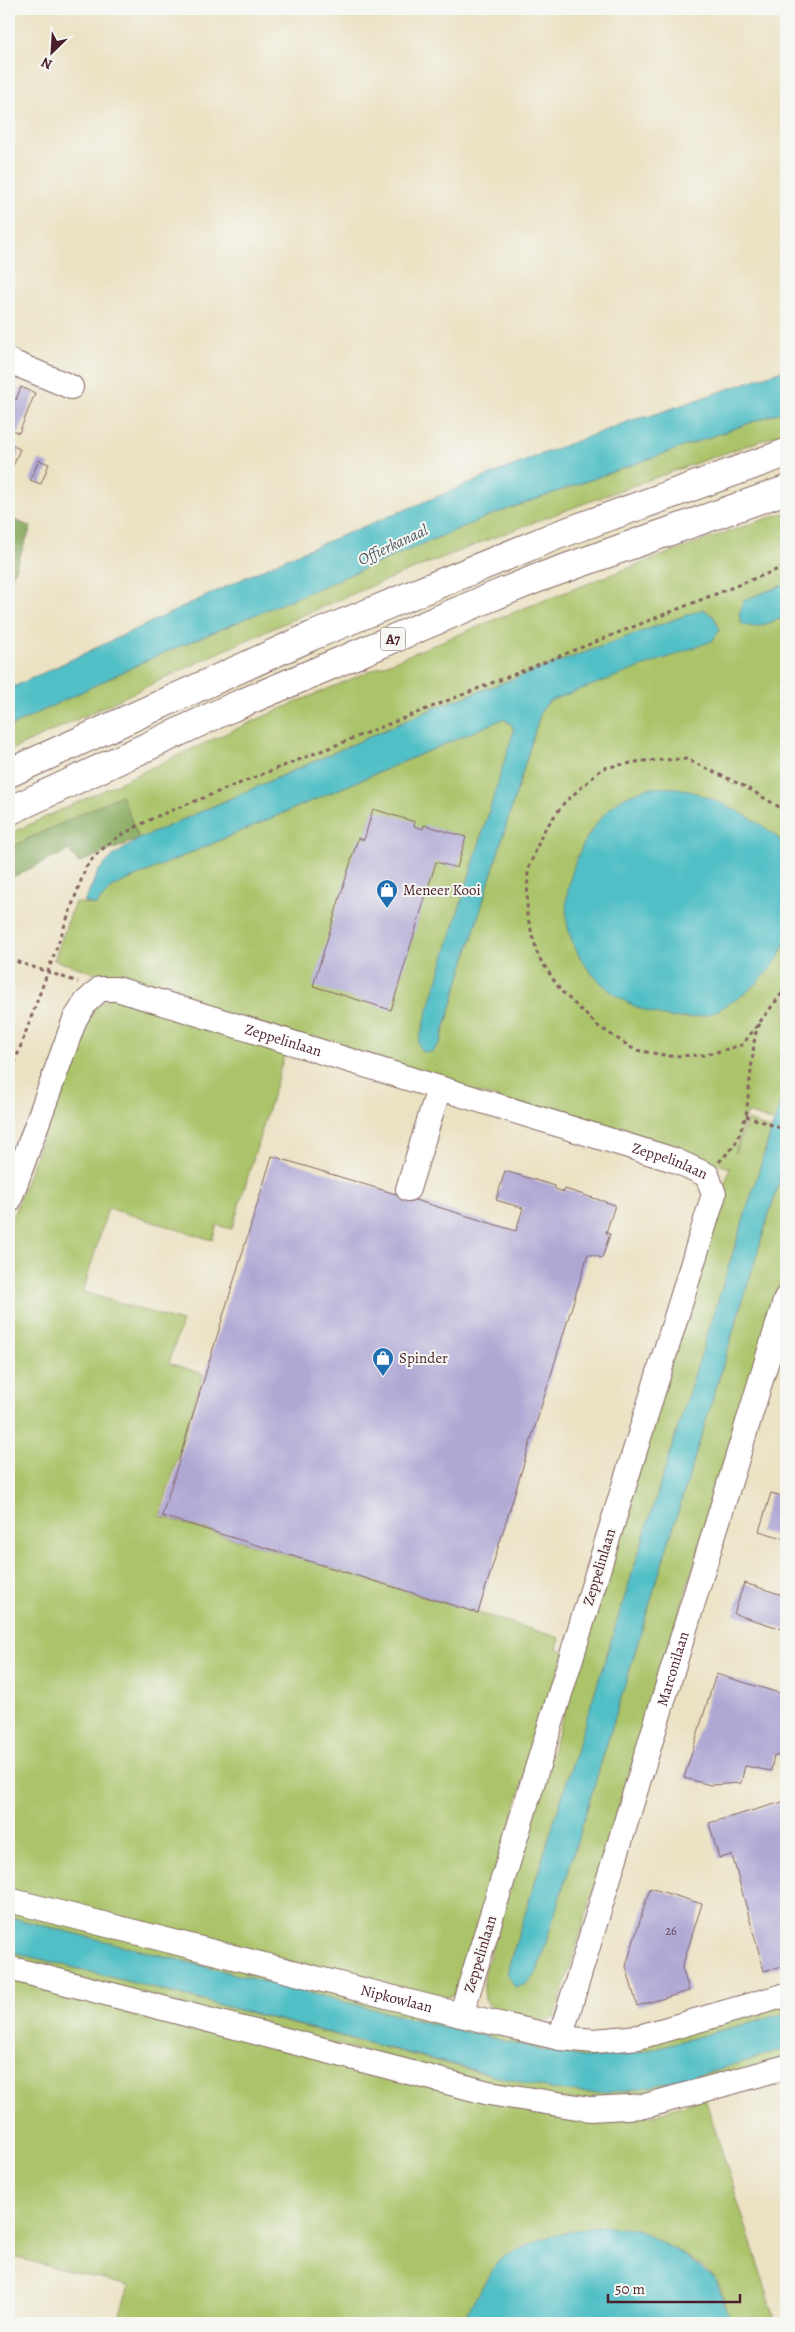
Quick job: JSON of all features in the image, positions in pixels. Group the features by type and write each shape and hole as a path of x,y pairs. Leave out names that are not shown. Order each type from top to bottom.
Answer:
{"highway":[{"name":"A7","path":"9,773 312,636 393,602 555,536 786,453"},
{"name":"A7","path":"9,811 226,710 484,600 538,578 786,490"}],"street":[{"path":"9,361 71,387"},
{"path":"9,1201 75,1019 86,1002 100,989"},
{"name":"Zeppelinlaan","path":"100,989 117,989 674,1160 707,1175 714,1194 461,2015"},
{"path":"408,1189 439,1088"},
{"name":"Marconilaan","path":"560,2038 786,1298"},
{"name":"Nipkowlaan","path":"9,1900 461,2015 560,2038 594,2041 639,2037 786,1995"},
{"path":"9,1968 489,2093 580,2108 645,2106 786,2067"}],"path":[{"path":"9,1078 86,867 97,852 114,839 155,817 786,566"},
{"path":"786,811 744,786 686,759 642,761 603,768 564,802 543,832 528,870 527,915 538,956 561,991 598,1026 635,1050 670,1056 705,1055 742,1045 786,988"},
{"path":"9,959 100,989"},
{"path":"707,1175 735,1145 746,1116 755,1035 762,1018"},
{"path":"746,1116 786,1130"}],"green space":[{"path":"786,410 786,432 557,513 387,580 250,639 9,751 9,727 145,661 489,516"},
{"path":"786,512 786,584 744,600 756,627 786,617 786,849 784,844 769,971 786,940 786,1084 775,1122 747,1113 735,1153 748,1120 772,1130 509,1965 537,1972 786,1159 786,1266 555,2016 542,2024 494,2011 485,2000 483,1978 730,1168 406,1071 54,960 75,902 96,905 112,887 503,719 511,724 514,730 440,1043 541,711 549,701 703,609 437,707 139,839 120,796 9,848 9,834 261,718 418,651 540,602 724,533"},
{"path":"12,519 31,527 11,579 9,578 9,527"},
{"path":"121,795 139,839 78,863 69,850 9,879 9,848"},
{"path":"113,997 286,1050 232,1229 217,1225 212,1240 108,1208 83,1292 182,1322 169,1363 203,1374 160,1516 560,1638 557,1649 565,1651 457,1992 448,1997 434,1998 9,1891 9,1227 85,1022 96,1006"},
{"path":"9,1906 564,2046 786,2003 786,2013 637,2053 588,2058 543,2050 436,2025 9,1917"},
{"path":"9,1951 476,2071 626,2091 687,2077 786,2049 786,2060 650,2097 554,2100 9,1961"},
{"path":"9,1978 567,2116 612,2120 653,2115 705,2098 774,2315 773,2323 728,2323 724,2300 715,2279 699,2264 637,2229 464,2316 460,2323 117,2323 129,2286 9,2256"}],"water":[{"name":"Offierkanaal","path":"786,369 786,410 489,516 145,661 9,727 9,689 289,557 542,454 635,419 650,416"},
{"path":"786,584 786,617 756,627 742,625 739,615 744,600"},
{"path":"703,609 714,617 720,630 712,641 549,701 541,711 440,1043 432,1052 422,1052 418,1043 514,730 511,724 503,719 112,887 96,905 84,902 99,870 113,856 139,839 437,707"},
{"path":"647,788 678,788 721,803 769,830 780,840 786,849 787,934 779,957 758,982 742,995 712,1013 691,1018 669,1017 647,1011 626,1002 591,973 579,955 570,935 567,918 567,899 570,880 584,843 595,826 620,800"},
{"path":"786,1084 786,1159 537,1972 527,1984 515,1987 507,1975 509,1965"},
{"path":"9,1917 436,2025 543,2050 588,2058 637,2053 786,2013 786,2049 690,2077 640,2088 616,2092 591,2093 549,2089 9,1951"},
{"path":"594,2226 637,2229 684,2255 716,2280 728,2313 728,2323 460,2323 499,2259 541,2239"}],"building":[{"path":"21,387 35,393 19,433 9,429 9,399 10,397 16,400"},
{"path":"9,444 20,449 13,466 9,464"},
{"path":"39,460 49,464 41,484 30,480"},
{"path":"373,809 415,822 414,826 423,829 424,825 466,837 457,868 436,862 391,1010 313,986 358,838 364,840"},
{"path":"272,1156 516,1231 523,1208 496,1200 505,1171 555,1186 555,1189 564,1192 565,1189 615,1205 606,1233 610,1234 602,1258 588,1254 478,1613 162,1516"},
{"path":"771,1493 786,1497 786,1539 759,1531"},
{"path":"744,1583 786,1596 786,1630 734,1614"},
{"path":"716,1674 786,1695 786,1757 774,1755 771,1771 745,1766 741,1783 710,1785 684,1778"},
{"path":"786,1801 786,1965 764,1971 732,1855 719,1858 709,1823"},
{"path":"650,1888 702,1904 682,1967 689,1991 637,2006 626,1966"}],"place":[{"name":"Meneer Kooi","path":"387,909"},
{"name":"Spinder","path":"383,1377"}]}
